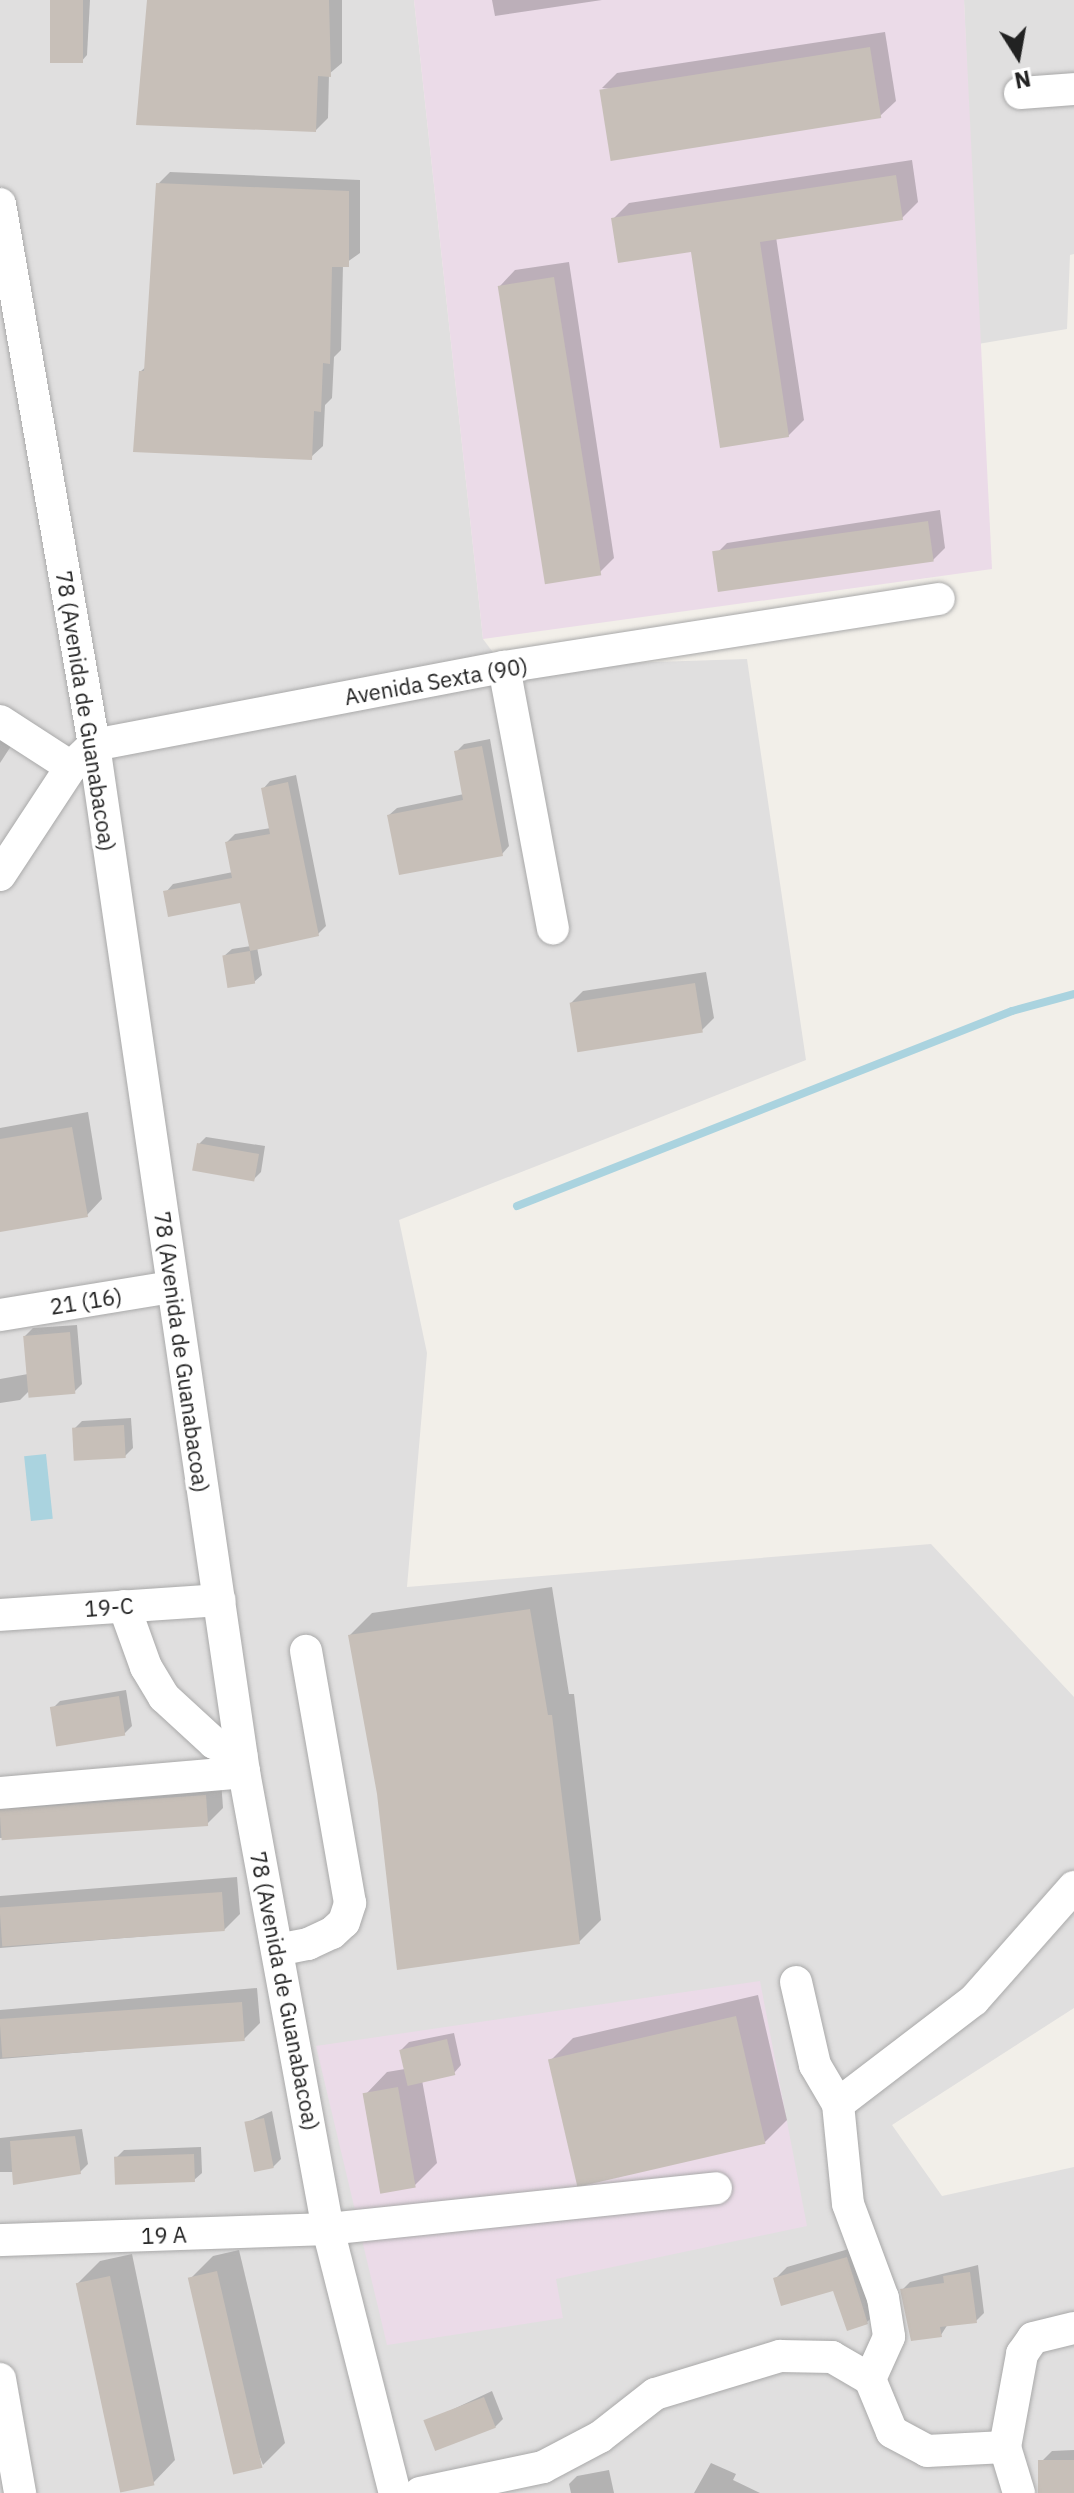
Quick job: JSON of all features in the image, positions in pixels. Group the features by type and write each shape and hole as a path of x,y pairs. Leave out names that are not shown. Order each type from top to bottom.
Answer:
{"street":[{"path":"1020,93 1074,89"},
{"name":"78 (Avenida de Guanabacoa)","path":"0,204 12,343 94,745 242,1764 328,2229 395,2493"},
{"name":"Avenida Sexta (90)","path":"94,745 504,667 939,599"},
{"path":"504,667 553,928"},
{"path":"0,721 71,767"},
{"path":"0,875 71,767 94,745"},
{"name":"21 (16)","path":"0,1315 171,1287"},
{"name":"19-C","path":"0,1615 219,1600"},
{"path":"124,1606 146,1667 164,1697 242,1764"},
{"path":"277,1950 308,1944 332,1933 344,1922 350,1903 306,1651"},
{"path":"0,1793 242,1764"},
{"path":"838,2104 974,2000 1074,1887"},
{"path":"796,1982 815,2065 838,2104 848,2204 883,2298 889,2337 870,2379"},
{"name":"19 A","path":"0,2240 328,2229 716,2188"},
{"path":"1019,2493 1005,2447 1022,2354 1033,2338 1074,2328"},
{"path":"420,2493 543,2467 600,2437 655,2394 780,2356 832,2357 870,2379 892,2432 927,2451 1005,2447"},
{"path":"0,2379 20,2493"}],"shaded area":[{"path":"0,0 414,0 483,639 504,667 747,659 806,1060 399,1220 427,1353 407,1587 931,1544 1074,1697 1074,2008 892,2125 942,2196 1074,2167 1074,2493 0,2493"},
{"path":"414,0 964,0 992,569 483,639"},
{"path":"964,0 1074,0 1074,254 1070,255 1067,329 978,344"},
{"path":"760,1981 807,2226 556,2279 563,2318 387,2345 316,2046"}],"water":[{"path":"46,1454 53,1519 31,1521 24,1456"}],"building":[{"path":"50,0 83,0 83,63 50,63"},
{"path":"147,0 329,0 331,77 318,76 316,132 136,125"},
{"path":"870,47 881,118 611,161 599,90"},
{"path":"896,175 903,220 760,242 789,437 720,448 691,252 618,263 611,218"},
{"path":"156,183 349,191 349,267 332,267 330,364 323,363 321,412 314,411 312,460 133,452 139,371 144,371"},
{"path":"554,277 601,575 545,584 498,286"},
{"path":"928,521 934,562 718,592 712,551"},
{"path":"482,746 503,856 399,875 387,815 463,800 454,751"},
{"path":"288,782 319,936 250,951 240,903 168,917 163,891 232,878 225,842 270,834 261,788"},
{"path":"250,951 255,984 228,988 222,955"},
{"path":"695,983 703,1032 577,1052 570,1003"},
{"path":"72,1127 88,1217 0,1232 0,1139"},
{"path":"197,1143 259,1154 254,1182 192,1171"},
{"path":"70,1332 75,1394 29,1398 23,1336"},
{"path":"124,1425 126,1458 74,1461 72,1428"},
{"path":"530,1609 548,1715 552,1715 580,1944 397,1970 377,1794 348,1635"},
{"path":"119,1696 125,1736 56,1746 50,1707"},
{"path":"206,1795 208,1826 2,1840 0,1809"},
{"path":"222,1892 225,1931 2,1946 0,1908"},
{"path":"242,2002 245,2041 2,2058 0,2019"},
{"path":"736,2016 765,2144 577,2187 548,2059"},
{"path":"447,2039 455,2075 408,2086 399,2050"},
{"path":"398,2087 416,2187 380,2194 363,2093"},
{"path":"264,2118 274,2168 254,2172 244,2122"},
{"path":"75,2136 81,2174 13,2185 10,2141"},
{"path":"194,2154 195,2182 115,2185 114,2157"},
{"path":"847,2257 868,2324 847,2331 833,2291 781,2306 773,2278"},
{"path":"217,2271 262,2468 233,2475 188,2278"},
{"path":"970,2272 977,2323 940,2327 942,2337 911,2341 900,2289 944,2283 943,2276"},
{"path":"110,2276 154,2485 120,2493 76,2283"},
{"path":"484,2397 496,2428 435,2451 423,2420"},
{"path":"1038,2460 1074,2460 1074,2493 1038,2493"}],"waterway":[{"path":"517,1206 1012,1011 1074,994"}]}
